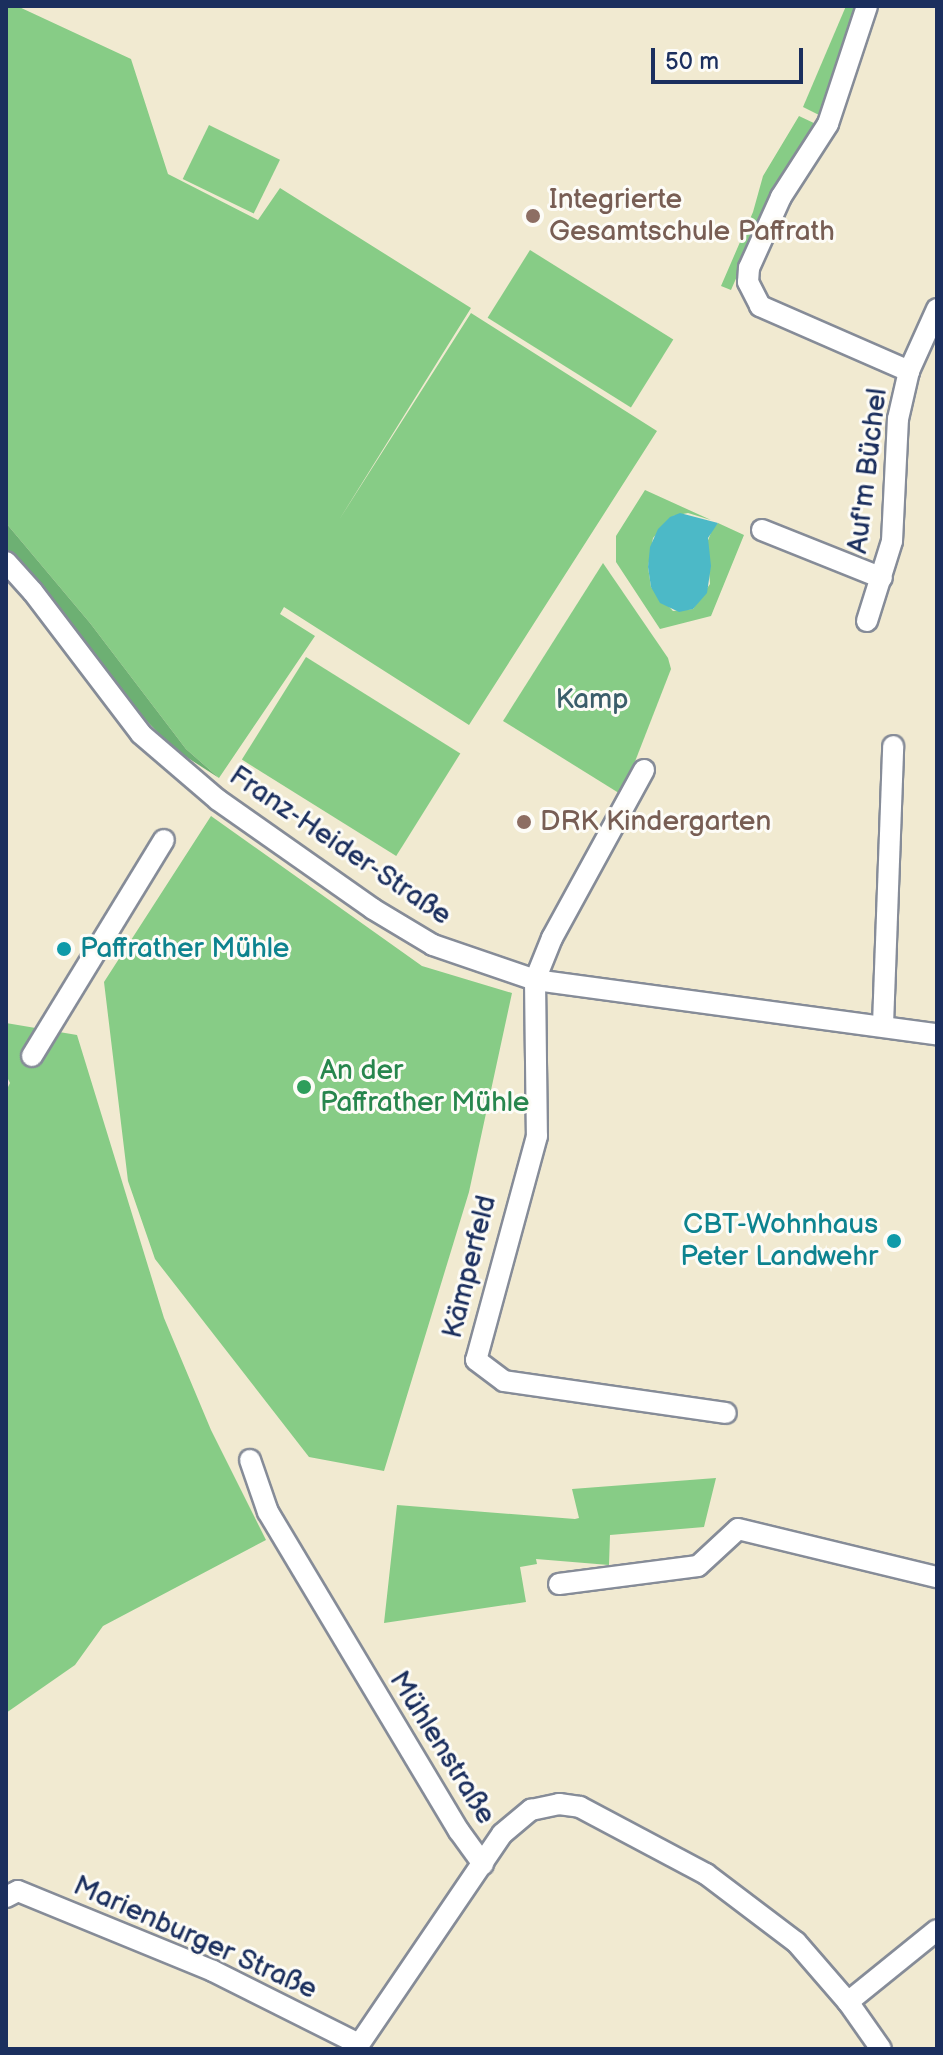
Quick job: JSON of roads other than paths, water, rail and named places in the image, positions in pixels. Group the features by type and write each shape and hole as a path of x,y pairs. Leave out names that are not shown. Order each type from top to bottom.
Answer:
{"street":[{"name":"Auf'm Büchel","path":"867,6 828,124 781,197 749,268 748,282 760,306 909,371"},
{"name":"Auf'm Büchel","path":"867,621 892,541 898,419 909,371 937,309"},
{"name":"Auf'm Büchel","path":"762,530 882,578"},
{"name":"Franz-Heider-Straße","path":"6,562 33,592 141,734 199,785 373,909 433,945 535,980 937,1034"},
{"path":"883,1025 893,746"},
{"path":"535,980 552,938 644,770"},
{"path":"32,1056 164,840"},
{"name":"Kämperfeld","path":"535,980 537,1136 476,1360 504,1381 726,1413"},
{"name":"Mühlenstraße","path":"250,1460 268,1512 459,1831 483,1864 502,1834 531,1810 559,1804 580,1807 706,1874 796,1942 848,2002 881,2049"},
{"path":"559,1584 698,1566 738,1529 937,1577"},
{"path":"358,2046 483,1864"},
{"name":"Marienburger Straße","path":"6,1897 18,1891 213,1971 358,2046"},
{"path":"848,2002 937,1930"}],"water":[{"path":"680,513 718,523 708,538 711,566 707,593 693,609 679,612 660,603 651,587 648,567 650,547 658,529 670,517"}],"place":[{"name":"Integrierte Gesamtschule Paffrath","path":"533,216"},
{"name":"DRK Kindergarten","path":"524,822"},
{"name":"Paffrather Mühle","path":"64,949"},
{"name":"An der Paffrather Mühle","path":"304,1087"},
{"name":"CBT-Wohnhaus Peter Landwehr","path":"894,1241"}],"park label":[{"name":"Kamp","path":"592,700"}]}
